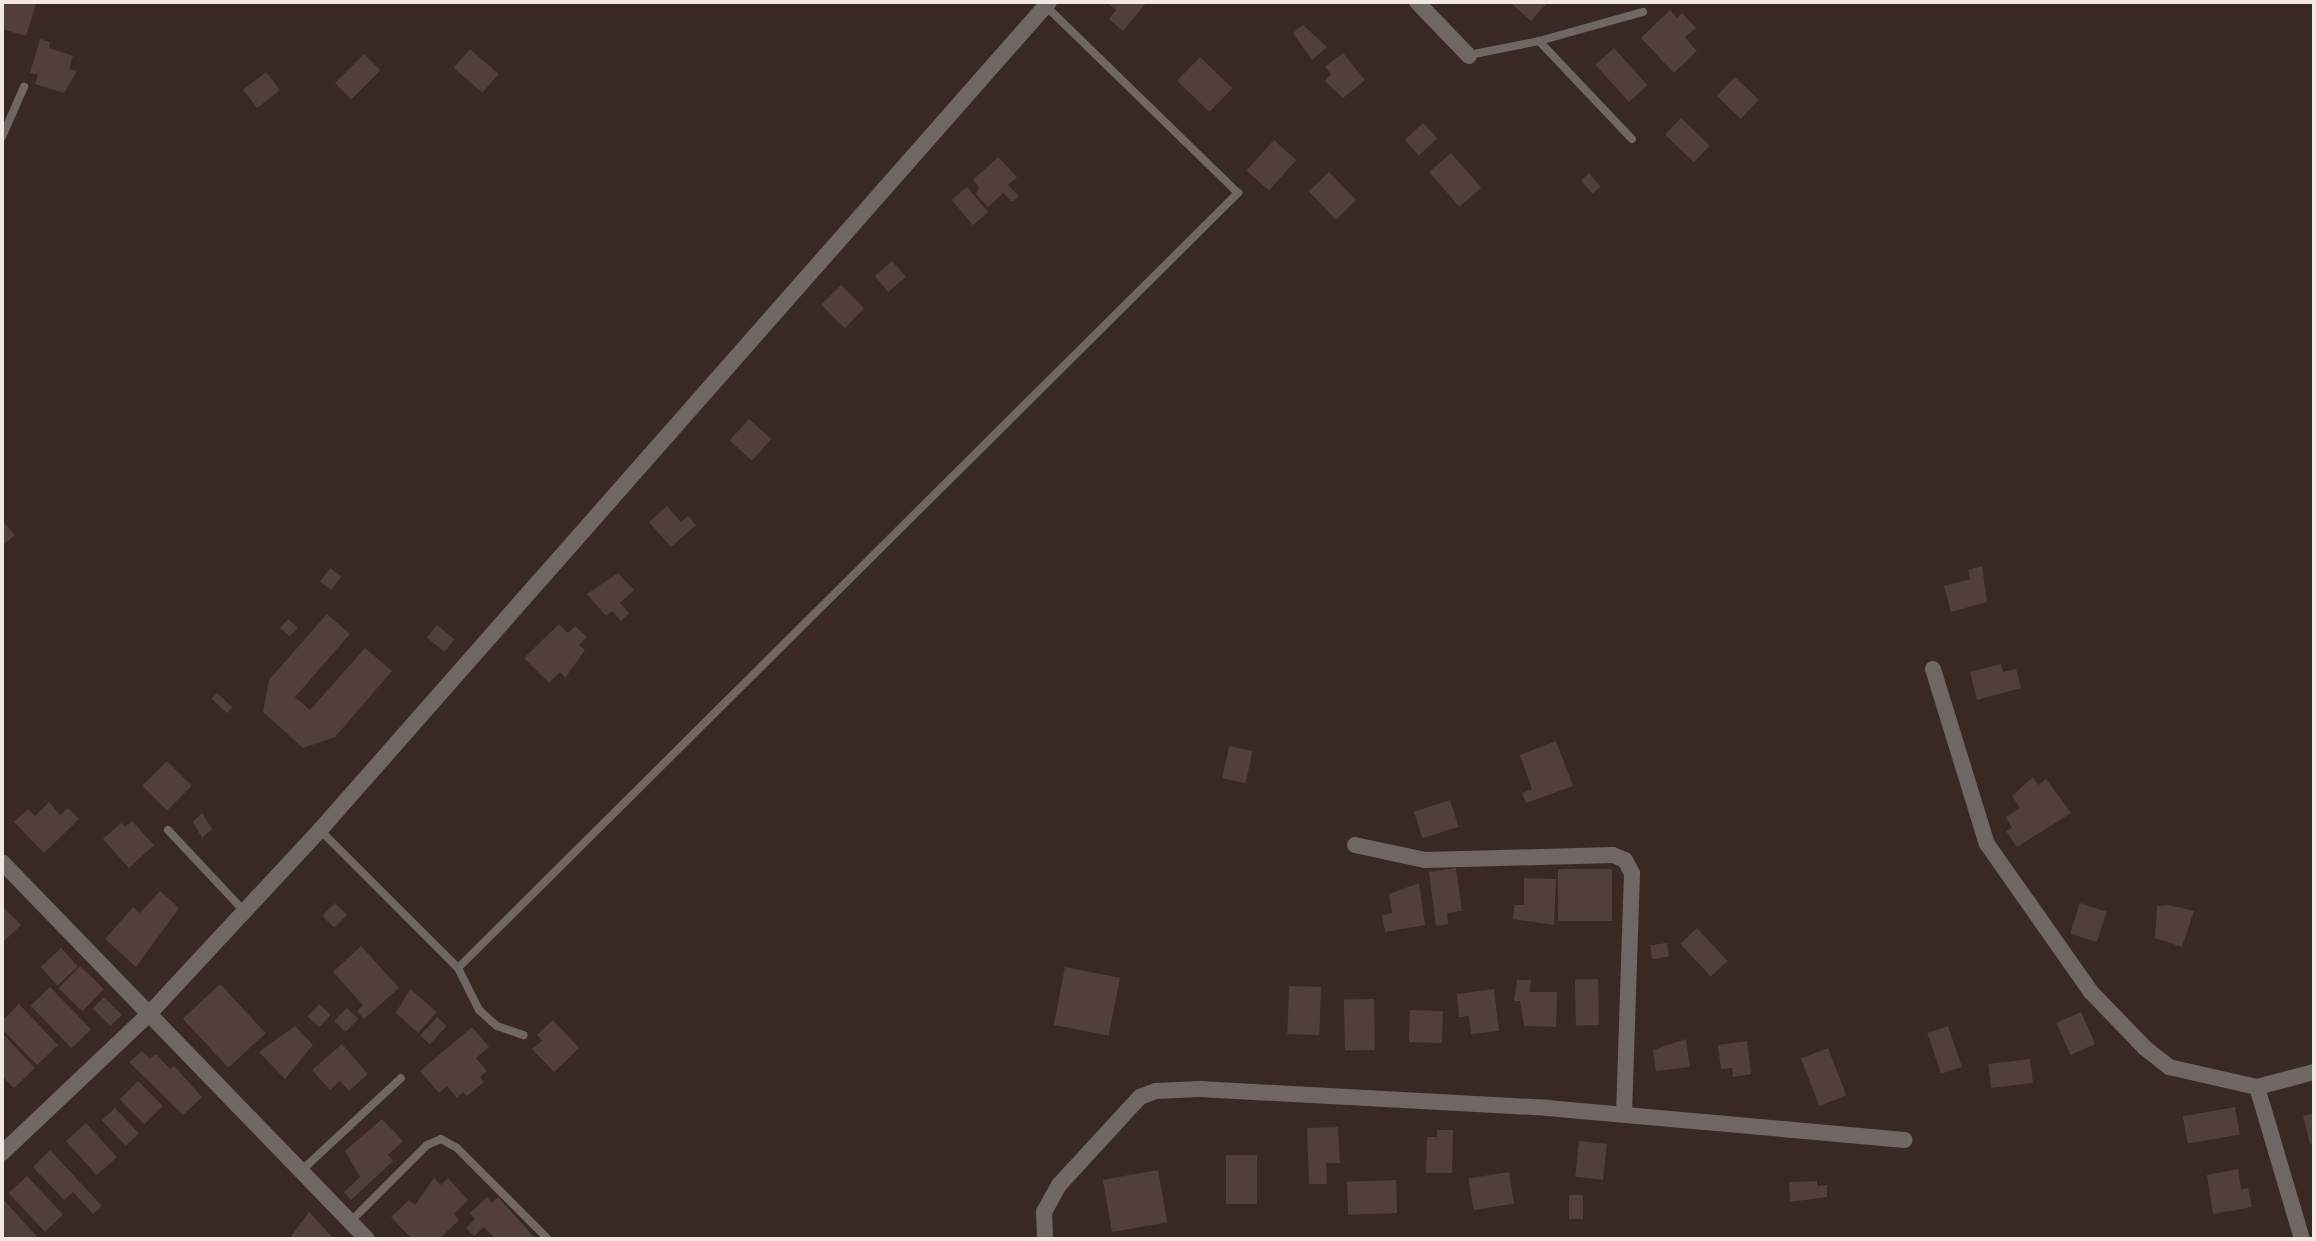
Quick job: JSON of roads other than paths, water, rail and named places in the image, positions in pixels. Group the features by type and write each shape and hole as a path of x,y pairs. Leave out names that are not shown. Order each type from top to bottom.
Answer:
{"street":[{"path":"1417,2 1469,56"},
{"path":"2,1153 149,1014 320,830 1048,4"},
{"path":"1933,669 1987,844 2091,992 2169,1067 2257,1087 2314,1072"},
{"path":"1355,845 1425,860 1613,855 1625,860 1632,873 1624,1115"},
{"path":"2,862 367,1239"},
{"path":"2257,1087 2302,1239"},
{"path":"1045,1239 1044,1212 1059,1185 1140,1097 1156,1091 1231,1090 1624,1115 1905,1140"}],"lane":[{"path":"458,968 1238,193 1048,4"},
{"path":"1469,56 1539,41 1643,12"},
{"path":"1539,41 1632,139"},
{"path":"2,137 24,87"},
{"path":"168,830 244,911"},
{"path":"320,830 458,968 479,1010 497,1026 523,1035"},
{"path":"302,1170 401,1078"},
{"path":"351,1221 427,1145 441,1139 457,1148 548,1239"}]}
